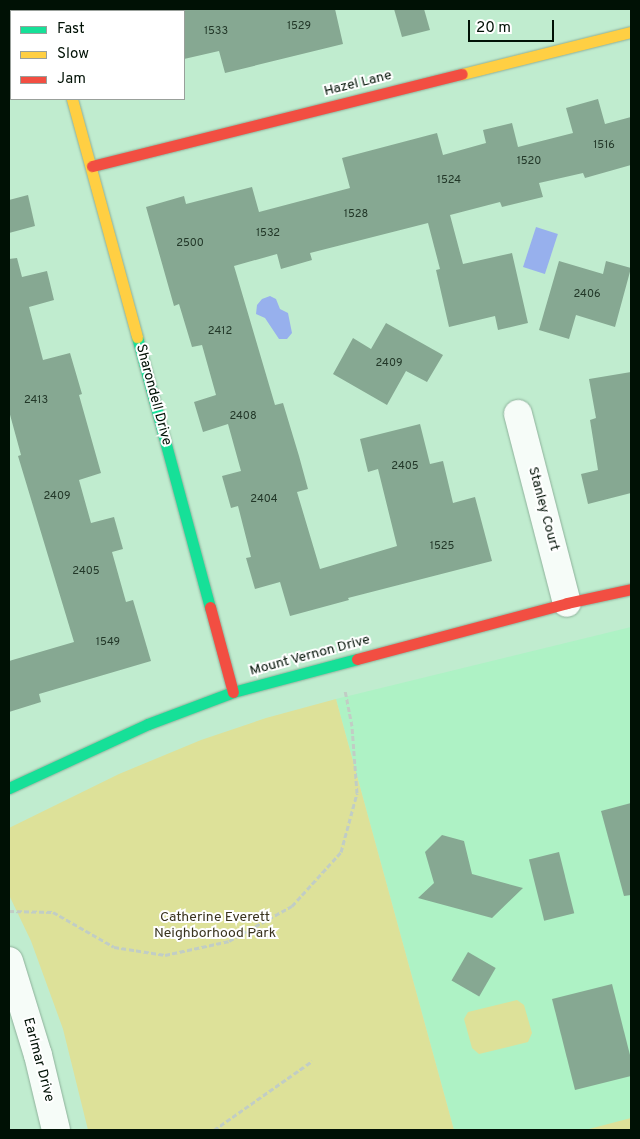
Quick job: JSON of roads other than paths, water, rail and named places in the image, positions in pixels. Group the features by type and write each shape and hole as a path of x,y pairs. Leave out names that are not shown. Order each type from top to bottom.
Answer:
{"street":[{"name":"Hazel Lane","path":"92,166 631,32"},
{"name":"Sharondell Drive","path":"72,100 92,166 233,692"},
{"name":"Stanley Court","path":"518,414 568,603"},
{"name":"Mount Vernon Drive","path":"9,788 148,724 233,692 339,662 568,603 631,589"},
{"name":"Earlmar Drive","path":"9,961 38,1055 56,1130"}],"water":[{"path":"536,227 558,234 545,274 523,267"},
{"path":"270,296 276,299 280,309 288,313 292,333 287,339 279,339 265,318 256,314 257,305 262,299"}],"park label":[{"name":"Catherine Everett Neighborhood Park","path":"215,926"}]}
